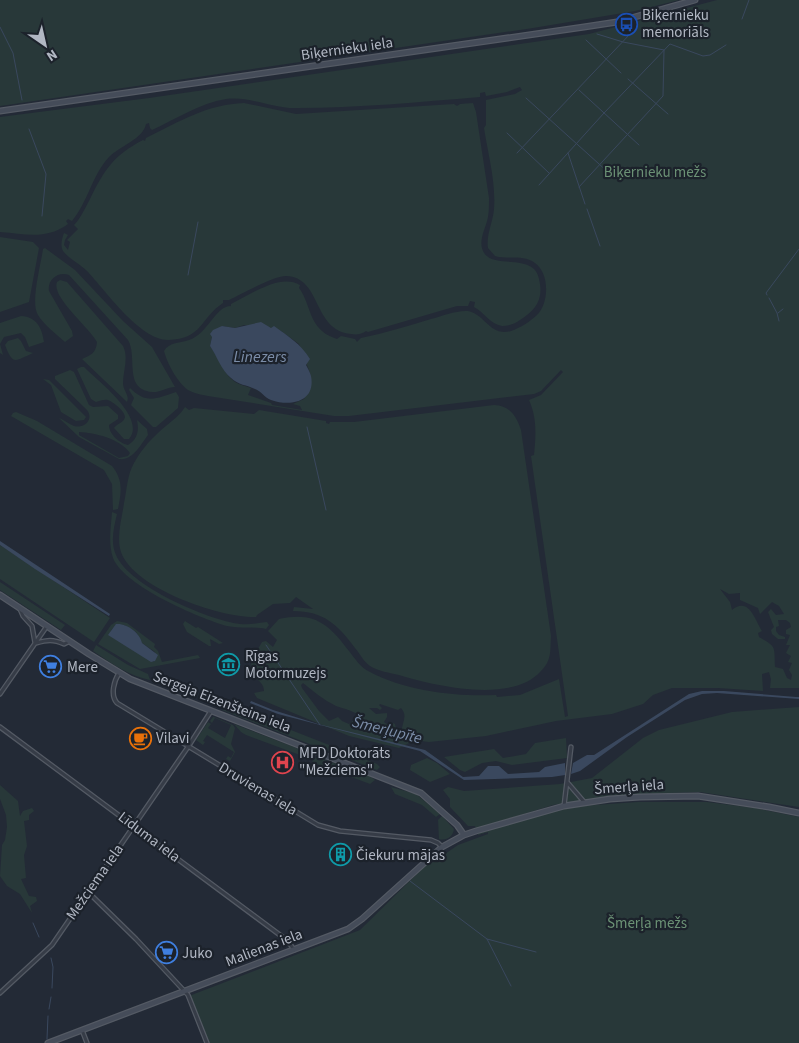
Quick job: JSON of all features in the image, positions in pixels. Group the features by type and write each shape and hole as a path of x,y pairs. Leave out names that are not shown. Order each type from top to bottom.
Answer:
{"street":[{"name":"Biķernieku iela","path":"0,111 617,22 694,0"},
{"name":"Sergeja Eizenšteina iela","path":"0,595 120,673 211,711 409,787 426,796 457,825 464,835"},
{"path":"20,609 22,616 32,626 36,643"},
{"path":"0,694 47,626"},
{"path":"36,643 50,640 64,644 70,641"},
{"name":"Druvienas iela","path":"120,673 115,682 114,700 188,747 323,827 430,840 442,847"},
{"name":"Mežciema iela","path":"0,993 52,945 211,711"},
{"name":"Līduma iela","path":"0,727 288,941 294,950"},
{"path":"564,806 571,747"},
{"path":"567,782 585,803"},
{"name":"Šmerļa iela","path":"464,835 564,806 630,798 698,796 799,813"},
{"name":"Malienas iela","path":"48,1043 338,934 358,923 442,847 464,835"},
{"path":"88,892 185,991 206,1043"},
{"path":"82,1030 87,1043"}],"green space":[{"path":"0,0 679,0 635,11 533,28 0,106"},
{"name":"Biķernieku mežs","path":"717,0 799,0 799,688 770,688 771,679 769,672 762,674 763,691 718,688 672,688 653,695 643,704 612,714 556,721 486,736 429,742 415,740 399,748 349,736 257,698 254,693 264,691 264,688 259,680 248,673 255,654 262,642 266,641 273,647 277,640 268,631 279,619 302,617 320,622 335,633 358,663 367,670 384,679 415,688 449,694 496,695 497,697 520,695 559,679 565,717 568,716 531,456 534,455 535,427 529,400 541,395 563,372 561,370 541,391 534,394 349,416 334,416 192,392 184,387 176,377 164,351 172,344 196,337 220,310 225,307 231,306 231,304 274,283 283,282 292,282 300,285 299,288 318,327 325,334 337,339 341,336 355,339 357,342 361,338 464,311 474,313 493,328 504,332 514,330 532,320 541,310 546,296 545,281 540,268 530,260 495,256 488,248 494,199 493,178 484,128 486,125 486,100 515,94 522,90 520,87 507,92 486,96 485,92 480,93 480,97 320,108 279,107 244,99 216,101 152,130 149,123 146,124 140,134 109,157 103,164 82,206 72,221 68,219 66,221 68,224 60,229 36,235 0,232 0,117 149,98 589,34","holes":["244,325 271,328 281,331 299,344 310,373 311,384 304,399 293,404 300,406 302,410 272,405 248,395 251,388 235,382 227,375 210,346 212,337 222,326 235,328","720,589 729,594 740,593 740,600 758,608 760,614 772,602 779,606 784,614 776,615 771,609 768,612 774,627 771,630 772,634 778,639 785,639 776,631 776,627 779,626 778,620 786,620 790,623 791,627 786,630 786,634 790,635 786,645 790,645 786,653 791,656 788,662 792,663 789,670 792,675 791,680 787,678 783,669 775,667 775,655 772,645 759,637 758,633 762,631 751,611 743,606 738,606 732,610 730,602","303,683 332,704 356,713 358,715 356,718 360,723 354,720 349,724 338,717 329,721 319,711 301,685","379,705 398,710 401,708 404,715 403,737 401,740 398,738 395,724 393,723 391,731 394,735 390,737 386,737 389,735 381,731 378,733 381,736 368,730 368,724 372,724 371,727 375,730 375,727 384,729 388,725 384,722 387,713 376,714 369,708 380,710 382,708"]},
{"path":"244,103 296,114 454,104 457,106 473,103 489,198 488,217 481,243 483,251 492,259 521,263 535,270 539,279 540,292 534,308 516,323 502,326 474,307 475,302 470,301 468,306 457,306 368,332 351,334 338,330 329,323 306,285 298,279 286,276 266,282 229,300 223,300 223,303 215,309 200,327 188,336 168,340 157,338 146,332 124,313 87,271 63,251 61,244 64,233 68,235 64,245 68,250 70,242 67,240 78,229 74,225 105,172 124,151 182,120 206,110"},
{"path":"0,237 33,242 39,248 29,302 0,312"},
{"path":"45,248 75,270 123,321 152,347 175,387 152,392 143,390 137,385 134,379 131,347 128,340 69,275 61,274 54,277 50,283 49,291 73,336 65,342 43,322 38,315 35,302 38,273 43,249"},
{"path":"60,280 67,282 123,346 126,360 123,383 128,397 127,402 82,359 92,353 97,342 60,296 57,282"},
{"path":"21,316 27,317 38,324 44,342 29,347 21,333 4,337 0,344 0,323"},
{"path":"18,338 26,351 33,353 15,360 10,356 5,345 8,341"},
{"path":"84,367 119,400 132,421 133,430 129,439 124,439 114,428 124,419 123,412 108,400 96,402 91,399 77,369"},
{"path":"70,370 74,372 89,405 93,407 108,406 118,415 118,419 109,425 109,428 115,438 121,442 128,445 134,440 138,431 137,420 147,429 148,435 136,451 124,459 119,459 79,437 59,418 78,427 85,425 89,420 89,413 55,379 55,376","holes":["79,432 113,440 130,453 128,456 119,458 79,435"]},
{"path":"43,379 49,380 86,417 84,420 76,421 61,412 51,385"},
{"path":"130,388 142,397 152,399 176,392 179,397 178,408 156,427 153,427 131,405 134,398 129,390"},
{"path":"494,405 504,407 512,412 521,430 551,636 550,655 545,667 528,681 512,687 493,690 473,690 432,684 380,671 368,664 349,640 329,621 313,614 293,611 294,607 313,609 296,597 290,603 273,604 256,617 241,616 201,607 160,589 143,578 129,565 121,552 120,528 130,472 148,443 185,407 189,410 194,408 254,414 259,410 326,421 329,424 330,422 354,422"},
{"path":"16,412 37,421 112,466 120,482 121,492 118,509 113,510 112,484 104,470 11,416"},
{"path":"112,512 117,514 113,540 114,550 124,567 136,578 171,600 209,616 240,624 267,622 269,625 266,629 227,626 199,616 147,590 120,569 113,558 110,541"},
{"path":"0,545 110,618 94,642 0,579"},
{"path":"0,582 65,625 61,630 0,590"},
{"path":"117,621 127,623 155,644 154,647 158,651 162,662 198,655 200,658 140,669 98,644 111,625","holes":["124,625 136,632 142,643 155,652 154,662 109,635 113,628"]},
{"path":"185,621 223,643 219,644 210,639 211,646 209,646 187,632 183,624"},
{"path":"96,645 128,665 148,674 150,680 127,672 93,651"},
{"path":"227,707 250,714 352,754 380,767 377,770 222,710"},
{"path":"799,707 799,807 700,792 609,796 553,805 476,829 475,826 468,826 450,807 450,799 443,790 448,787 464,791 560,784 592,778 643,738 659,730 732,712"},
{"path":"213,717 233,725 235,728 231,744 235,752 230,761 226,759 228,756 231,758 234,752 207,735 203,745 196,740 208,722 211,724 208,728 225,738 231,725 215,718 212,723 210,721"},
{"path":"234,724 307,752 310,754 310,757 308,758 246,735"},
{"path":"566,738 567,758 512,765 496,761 482,763 465,772 444,757 494,749 503,758 526,754 535,743"},
{"path":"317,757 368,775 375,780 370,784 314,763 312,761"},
{"path":"427,758 437,763 450,774 430,782 410,770 411,765"},
{"path":"0,785 18,801 20,816 23,811 32,808 34,811 29,815 29,820 24,821 27,846 24,855 26,878 21,879 29,896 36,897 37,901 30,906 32,913 20,894 7,886 0,876 2,845 5,840 7,827 6,815 0,799"},
{"path":"391,787 416,794 440,814 436,817 422,805 395,794"},
{"name":"Šmerļa mežs","path":"638,802 707,802 755,808 799,817 799,1043 208,1043 189,996 360,930 430,862 432,863 436,858 458,845 488,834 488,832 478,835 478,833 566,807"},
{"path":"442,816 454,829 449,838 439,839 438,820"}],"water":[{"name":"Linezers","path":"261,322 271,328 274,326 289,337 303,349 310,359 306,365 311,376 312,385 306,397 286,403 271,400 257,390 237,382 224,371 210,346 212,337 210,334 213,330 222,326 235,328"},
{"path":"0,541 110,614 109,616 0,545"},
{"path":"116,624 129,627 136,632 142,643 158,655 155,661 151,662 108,635"},
{"path":"702,691 799,697 799,699 717,693 702,694 685,700 627,737 580,771 571,774 573,763 587,755 594,755 689,694"},
{"path":"251,701 318,724 425,750 463,777 479,776 488,766 499,766 508,774 539,772 545,767 565,763 565,775 464,780 420,751 278,714 250,703"}],"waterway":[{"path":"742,19 749,0"},
{"path":"0,27 13,53 22,100"},
{"path":"517,153 631,33"},
{"path":"579,187 663,96 664,50 623,42 597,34"},
{"path":"586,40 621,73"},
{"path":"539,185 670,44 703,56 710,55 726,45"},
{"path":"628,79 668,114"},
{"path":"579,90 639,145"},
{"path":"526,98 609,173"},
{"path":"29,129 46,174 42,216"},
{"path":"507,133 549,173"},
{"path":"568,153 585,204"},
{"path":"587,209 600,246"},
{"path":"188,275 198,222"},
{"path":"767,295 766,293 799,249"},
{"path":"769,298 779,321"},
{"path":"778,313 783,309"},
{"path":"307,427 326,510"},
{"path":"266,645 320,725"},
{"path":"410,881 487,939 511,986"},
{"path":"33,923 39,937"},
{"path":"487,939 536,952"},
{"path":"51,958 53,967 52,988"},
{"path":"49,1009 51,997"},
{"path":"47,1039 48,1016"}],"place":[{"name":"Biķernieku memoriāls","path":"626,24"},
{"name":"Rīgas Motormuzejs","path":"229,665"},
{"name":"Mere","path":"51,667"},
{"name":"Vilavi","path":"140,738"},
{"name":"MFD Doktorāts \"Mežciems\"","path":"283,762"},
{"name":"Čiekuru mājas","path":"340,855"},
{"name":"Juko","path":"166,953"}],"water label":[{"name":"Šmerļupīte","path":"387,730"}]}
